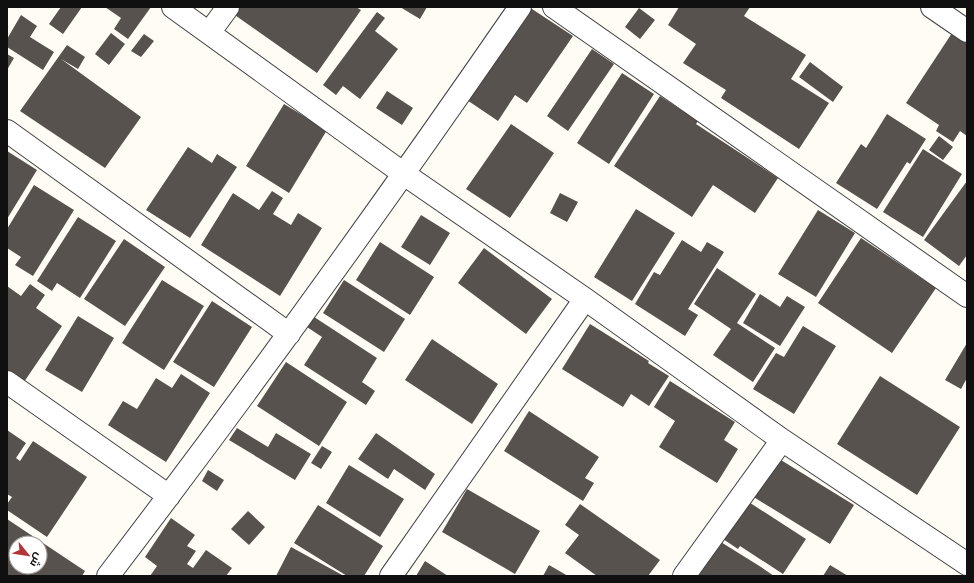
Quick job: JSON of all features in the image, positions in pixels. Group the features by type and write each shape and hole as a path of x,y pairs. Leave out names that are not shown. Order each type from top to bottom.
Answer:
{"street":[{"path":"173,7 404,174 585,299 782,440 967,564"},
{"path":"209,33 228,7"},
{"path":"108,576 289,334 404,174 520,7"},
{"path":"554,7 967,296"},
{"path":"932,7 967,31"},
{"path":"7,131 289,334"},
{"path":"391,576 585,299"},
{"path":"7,382 169,496"},
{"path":"684,576 782,440"}],"building":[{"path":"61,7 82,7 63,34 49,24"},
{"path":"105,7 151,7 128,39 114,29 121,18"},
{"path":"236,7 356,7 361,10 317,73 232,13"},
{"path":"400,7 427,7 420,19"},
{"path":"529,7 573,36 527,103 515,95 498,121 464,98"},
{"path":"679,7 750,7 744,16 806,55 791,79 829,103 799,149 721,98 726,90 683,63 696,44 668,25"},
{"path":"639,8 655,20 640,39 625,27"},
{"path":"377,12 385,18 375,31 398,49 360,99 343,86 336,95 323,85"},
{"path":"21,15 37,26 30,37 54,52 43,70 7,47 7,39"},
{"path":"111,33 125,44 109,65 95,54"},
{"path":"952,33 967,43 967,136 960,131 953,142 936,131 939,125 906,103"},
{"path":"144,34 154,41 141,57 131,51"},
{"path":"67,45 85,57 78,69 61,59 141,117 105,168 20,111"},
{"path":"592,49 614,64 568,131 547,116"},
{"path":"7,54 14,58 7,70"},
{"path":"810,62 843,87 833,102 799,77"},
{"path":"622,73 654,94 609,164 577,143"},
{"path":"387,91 413,108 402,125 376,108"},
{"path":"660,96 698,121 696,124 778,178 755,213 713,185 692,217 614,166"},
{"path":"284,104 327,130 289,193 246,166"},
{"path":"887,114 926,139 910,164 907,162 877,209 836,183 861,144 866,148"},
{"path":"511,124 554,153 510,218 466,189"},
{"path":"939,136 953,147 943,160 929,150"},
{"path":"188,147 212,163 217,154 237,167 190,238 146,210"},
{"path":"923,149 962,174 923,237 883,212"},
{"path":"7,151 37,170 7,219"},
{"path":"967,181 967,255 959,266 924,240"},
{"path":"34,185 74,210 33,276 15,265 21,257 7,248 7,229"},
{"path":"272,191 283,198 273,214 291,225 298,213 322,228 280,296 201,245 233,193 259,210"},
{"path":"560,193 578,202 567,222 550,213"},
{"path":"636,209 675,233 632,301 594,277"},
{"path":"818,210 855,233 816,297 778,274"},
{"path":"421,215 450,233 430,265 401,247"},
{"path":"78,217 116,241 80,298 57,283 52,291 37,281"},
{"path":"861,238 936,288 892,353 818,303"},
{"path":"124,239 165,267 125,326 84,299"},
{"path":"682,240 701,252 707,242 724,252 688,309 698,315 685,336 635,304 654,272 660,275"},
{"path":"380,242 434,277 410,315 356,280"},
{"path":"484,248 552,299 526,334 458,283"},
{"path":"717,268 756,294 737,323 775,348 753,382 713,355 731,329 694,304"},
{"path":"162,280 204,306 164,370 122,343"},
{"path":"344,280 405,319 384,352 323,313"},
{"path":"30,284 45,295 36,308 62,326 24,382 7,370 7,286 21,296"},
{"path":"760,294 780,307 787,296 805,307 780,346 743,323"},
{"path":"212,301 252,327 214,387 173,362"},
{"path":"311,315 377,358 362,382 375,391 366,405 304,365 322,337 304,325"},
{"path":"78,316 114,338 82,392 45,370"},
{"path":"590,324 649,361 648,363 669,376 649,406 631,394 623,407 562,369"},
{"path":"803,326 836,346 794,414 753,389 776,353 784,357"},
{"path":"432,339 498,384 472,424 405,380"},
{"path":"967,343 967,378 961,389 945,380"},
{"path":"286,362 347,402 319,446 257,406"},
{"path":"181,374 210,393 166,462 108,425 123,401 137,409 156,378 172,388"},
{"path":"880,376 960,427 917,495 837,444"},
{"path":"670,381 735,422 724,440 738,449 717,483 659,447 675,421 654,407"},
{"path":"529,411 599,457 585,478 594,483 583,501 504,451"},
{"path":"237,428 268,447 276,433 311,454 295,480 229,440"},
{"path":"7,430 26,443 16,458 20,461 33,441 87,477 48,536 44,535 7,510 7,504 12,497 7,494"},
{"path":"376,433 435,474 425,490 394,469 388,479 358,459"},
{"path":"322,446 332,452 321,469 311,463"},
{"path":"776,457 854,505 830,544 752,496"},
{"path":"349,465 404,499 380,537 326,503"},
{"path":"208,470 224,480 217,491 202,481"},
{"path":"467,489 540,531 515,574 442,532"},
{"path":"744,499 806,539 783,574 740,546 738,549 720,537"},
{"path":"580,504 660,560 648,576 597,576 565,553 579,535 565,525"},
{"path":"318,505 383,546 364,576 347,576 294,543"},
{"path":"248,511 265,527 249,545 231,529"},
{"path":"171,518 195,535 187,546 196,551 187,564 193,568 206,550 232,568 226,576 150,576 157,566 145,557"},
{"path":"7,519 31,535 8,535 8,575 48,575 48,546 85,571 82,576 7,576"},
{"path":"716,539 761,567 774,576 692,576"},
{"path":"291,547 344,576 276,576"},
{"path":"425,561 448,576 416,576"},
{"path":"549,565 568,576 543,576"},
{"path":"830,565 848,576 823,576"}]}
